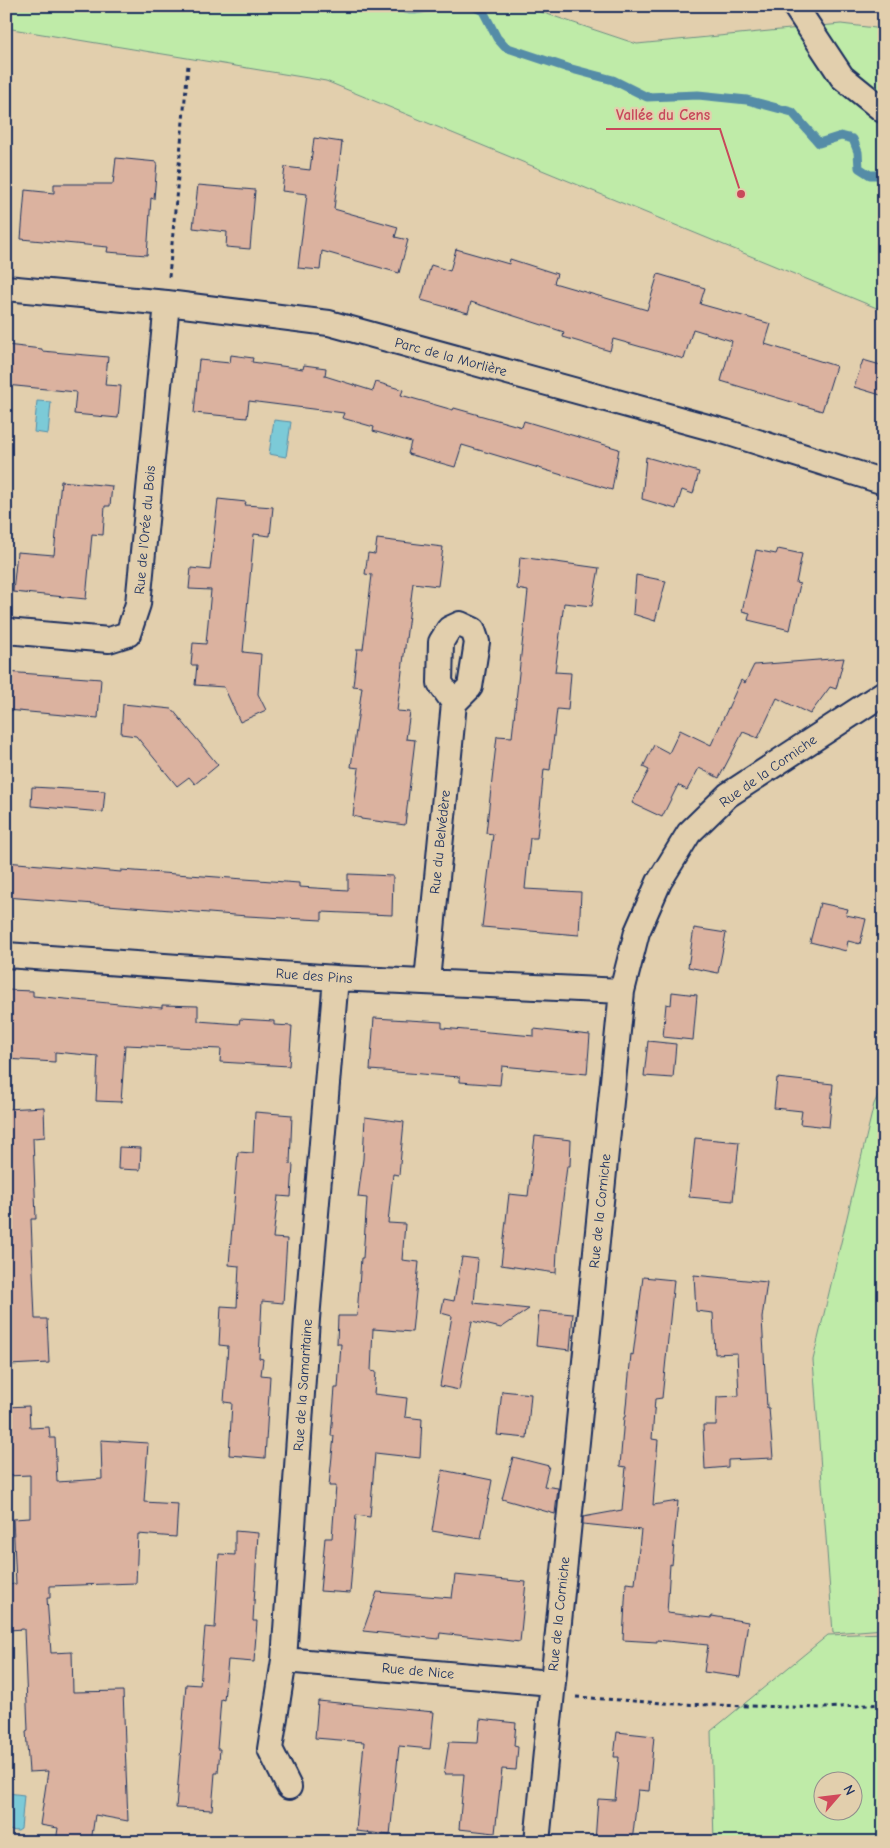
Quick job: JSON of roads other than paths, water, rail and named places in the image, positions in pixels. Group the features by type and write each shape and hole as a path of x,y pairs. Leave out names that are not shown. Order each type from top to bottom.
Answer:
{"street":[{"path":"795,6 842,77 884,111"},
{"name":"Parc de la Morlière","path":"6,288 167,303 329,323 726,432 884,482"},
{"name":"Rue de l'Orée du Bois","path":"6,631 109,640 128,634 138,604 167,303"},
{"name":"Rue de la Corniche","path":"537,1842 622,991 638,932 659,882 689,834 728,795 884,693"},
{"name":"Rue du Belvédère","path":"427,981 454,703"},
{"name":"Rue des Pins","path":"6,956 336,978 622,991"},
{"name":"Rue de la Samaritaine","path":"288,1787 270,1749 284,1660 307,1319 336,978"},
{"name":"Rue de Nice","path":"284,1660 552,1683"}],"water":[{"path":"37,401 51,402 48,434 34,432"},
{"path":"274,420 291,422 286,457 269,454"},
{"path":"8,1793 24,1795 21,1829 18,1831 6,1830"}],"waterway":[{"path":"396,6 416,10 435,6"},
{"path":"473,6 483,11 497,38 505,47 568,68 613,80 647,97 698,95 747,100 792,112 819,143 841,136 853,139 858,152 859,168 870,175 884,175"}],"place":[{"name":"Vallée du Cens","path":"741,194"}]}
